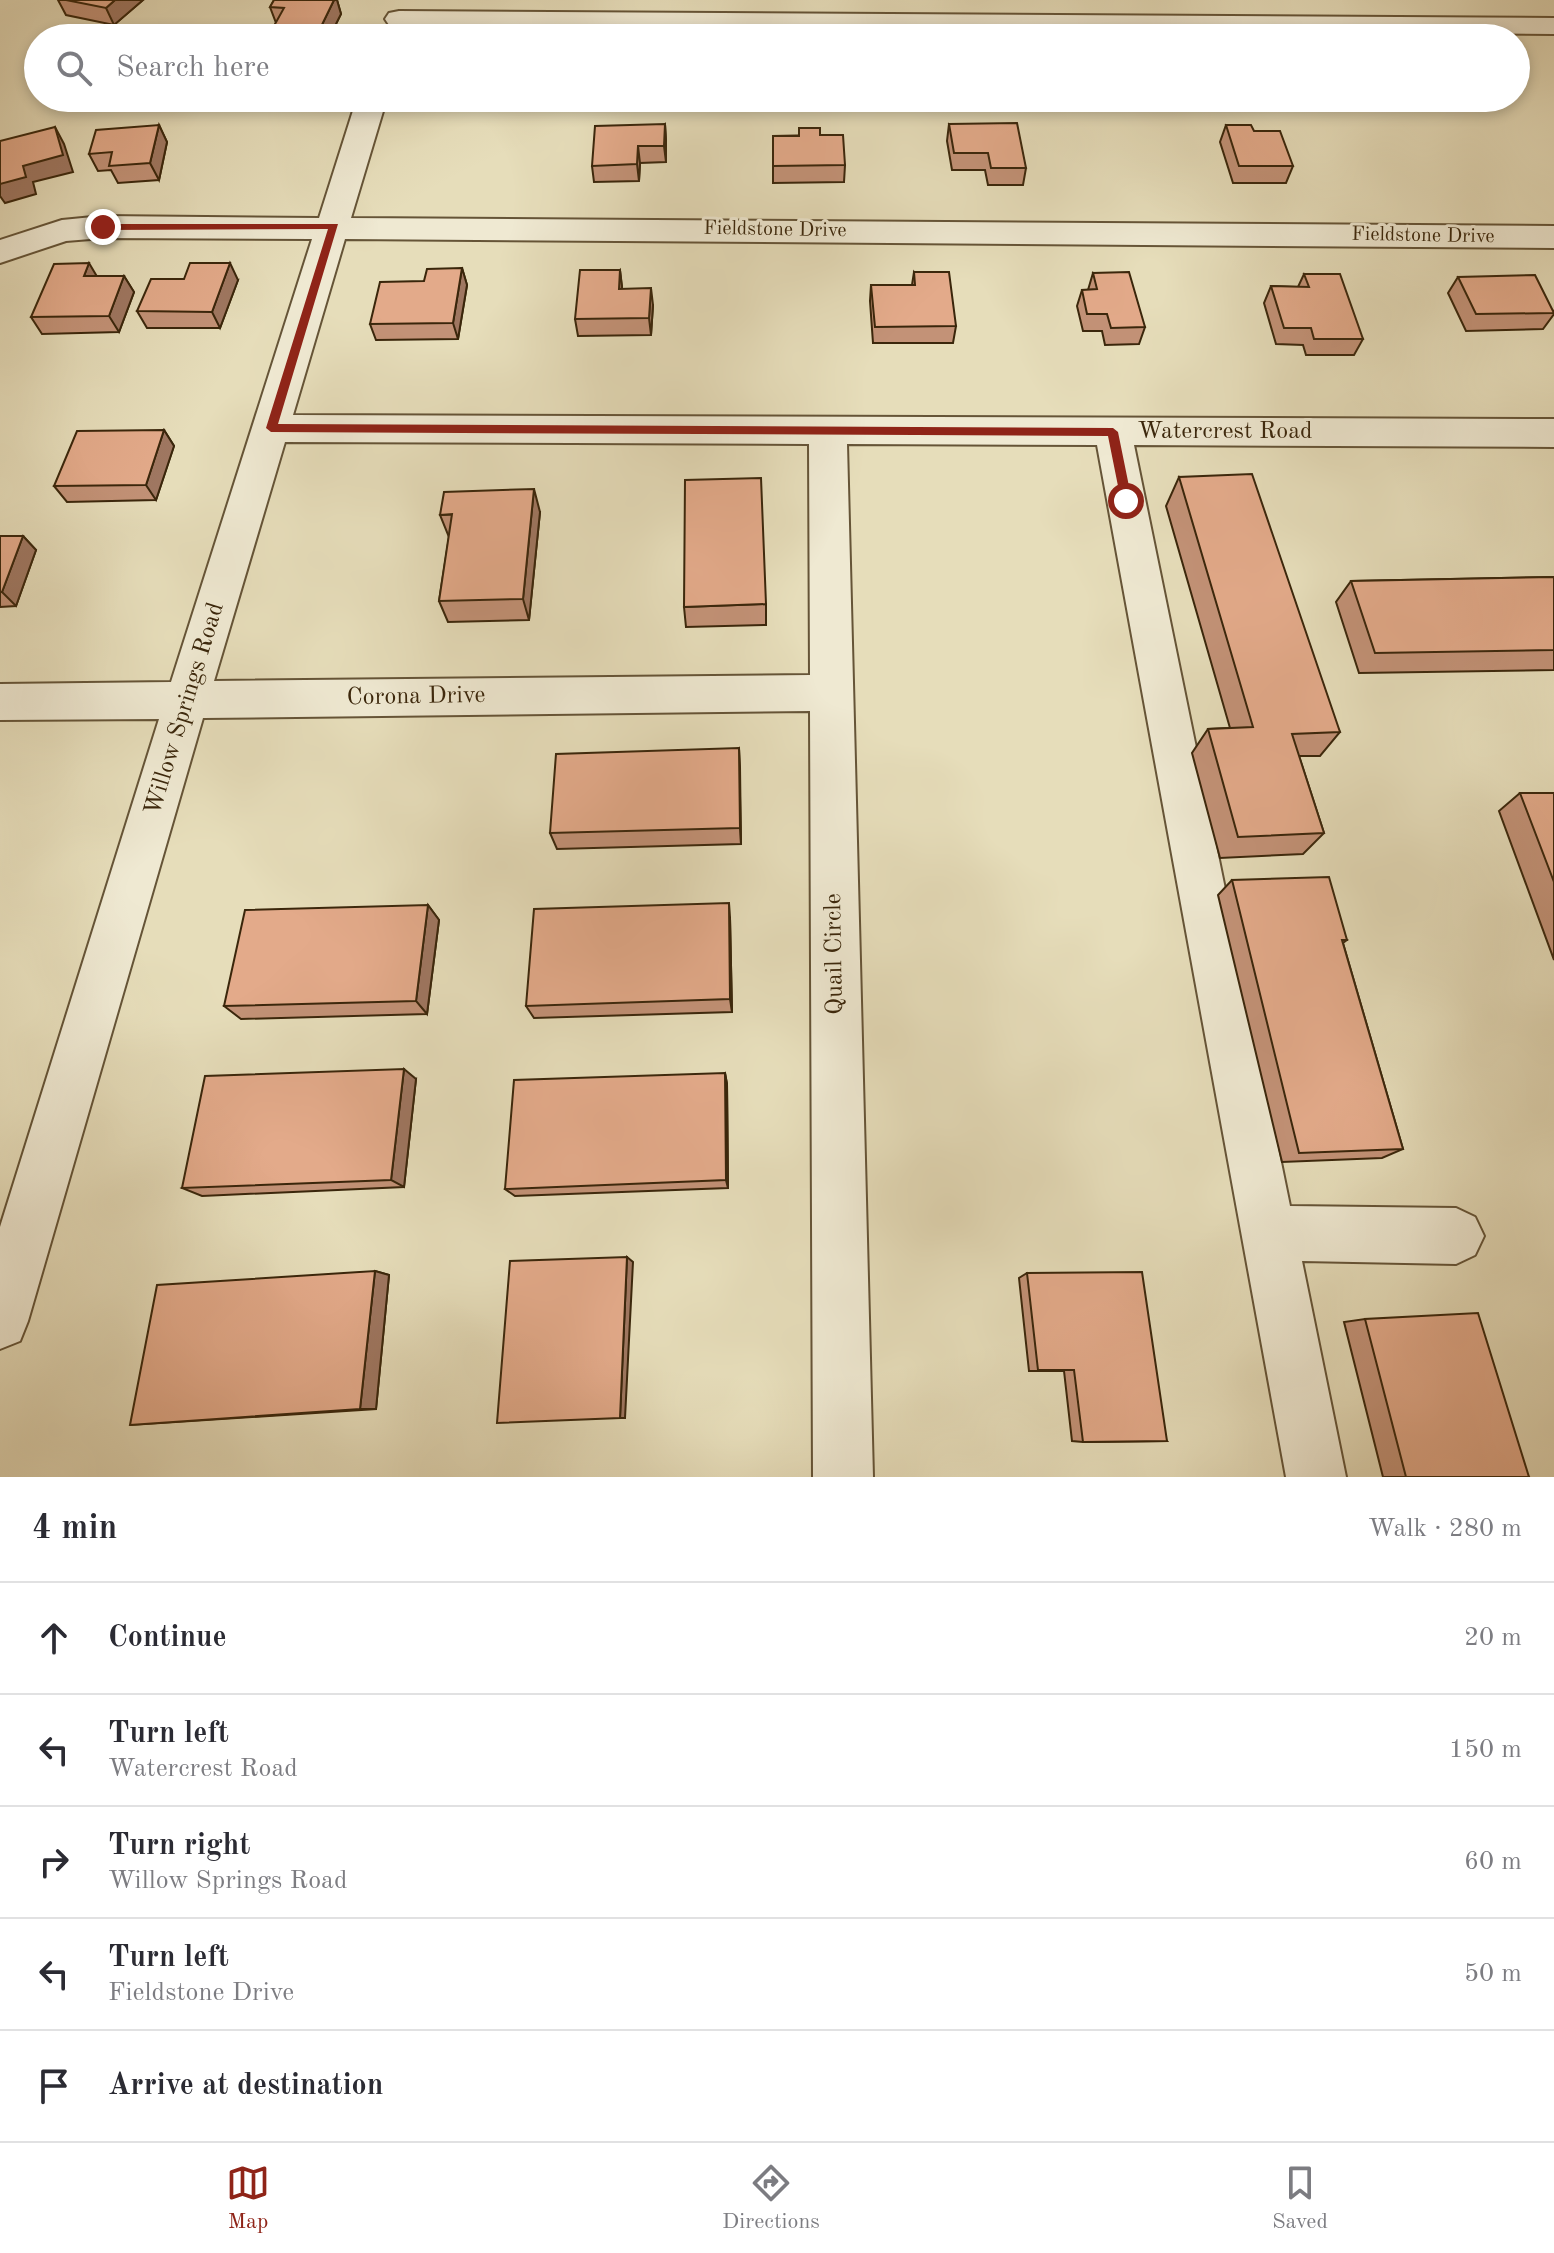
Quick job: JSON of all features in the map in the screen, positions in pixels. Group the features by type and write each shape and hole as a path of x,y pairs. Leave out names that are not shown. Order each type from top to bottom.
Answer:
{"street":[{"path":"400,19 1224,24"},
{"path":"1530,26 1554,26"},
{"name":"Willow Springs Road","path":"0,1321 80,1047 368,112"},
{"name":"Fieldstone Drive","path":"0,252 62,231 103,227 334,226 1554,237"},
{"name":"Watercrest Road","path":"271,428 1554,433"},
{"name":"Quail Circle","path":"828,431 843,1477"},
{"path":"1113,432 1316,1477"},
{"name":"Corona Drive","path":"0,702 831,693"},
{"path":"1269,1233 1456,1236"}],"building":[{"path":"66,0 115,0 106,8"},
{"path":"274,0 334,0 322,24 275,24 284,8 270,7"},
{"path":"1017,123 1026,168 991,168 988,153 954,153 949,124"},
{"path":"665,124 664,146 638,146 637,164 592,166 595,126"},
{"path":"159,125 150,163 109,166 112,152 89,154 96,130"},
{"path":"1226,125 1251,125 1254,131 1280,131 1293,166 1239,166"},
{"path":"55,127 63,155 23,166 26,177 0,184 0,141"},
{"path":"799,128 820,128 820,135 843,135 845,165 773,166 773,136 799,136"},
{"path":"89,263 84,276 124,276 109,316 31,317 54,264"},
{"path":"190,263 230,263 212,312 137,311 151,279 184,279"},
{"path":"462,268 453,323 370,324 380,282 424,281 427,269"},
{"path":"580,270 620,270 619,289 651,288 649,318 575,319"},
{"path":"914,272 949,272 956,326 875,327 871,285 915,285"},
{"path":"1129,272 1145,327 1111,328 1107,314 1087,314 1082,290 1097,289 1093,273"},
{"path":"1304,274 1340,274 1363,339 1314,339 1311,328 1284,328 1271,286 1309,287"},
{"path":"1535,275 1554,313 1476,314 1458,277"},
{"path":"164,430 146,485 54,486 77,431"},
{"path":"1252,474 1340,732 1292,734 1324,833 1238,837 1208,729 1253,727 1179,477"},
{"path":"761,478 766,604 684,607 685,480"},
{"path":"534,489 523,599 439,601 452,514 440,515 444,492"},
{"path":"0,536 23,536 2,592 0,592"},
{"path":"1554,577 1554,650 1375,653 1351,581"},
{"path":"739,748 740,828 550,833 556,754"},
{"path":"1520,793 1554,793 1554,882"},
{"path":"1329,877 1347,940 1342,940 1403,1149 1299,1153 1232,880"},
{"path":"729,903 730,999 526,1006 534,909"},
{"path":"428,905 416,1001 224,1006 245,910"},
{"path":"404,1069 391,1180 182,1188 205,1076"},
{"path":"725,1073 726,1180 505,1189 514,1080"},
{"path":"627,1257 620,1418 497,1423 510,1261"},
{"path":"375,1271 360,1409 130,1425 157,1285"},
{"path":"1142,1272 1167,1441 1083,1442 1074,1370 1038,1370 1027,1273"},
{"path":"1478,1313 1529,1477 1406,1477 1365,1319"}],"route":[{"path":"103,227 334,226 271,428 1113,432 1126,501"}]}
